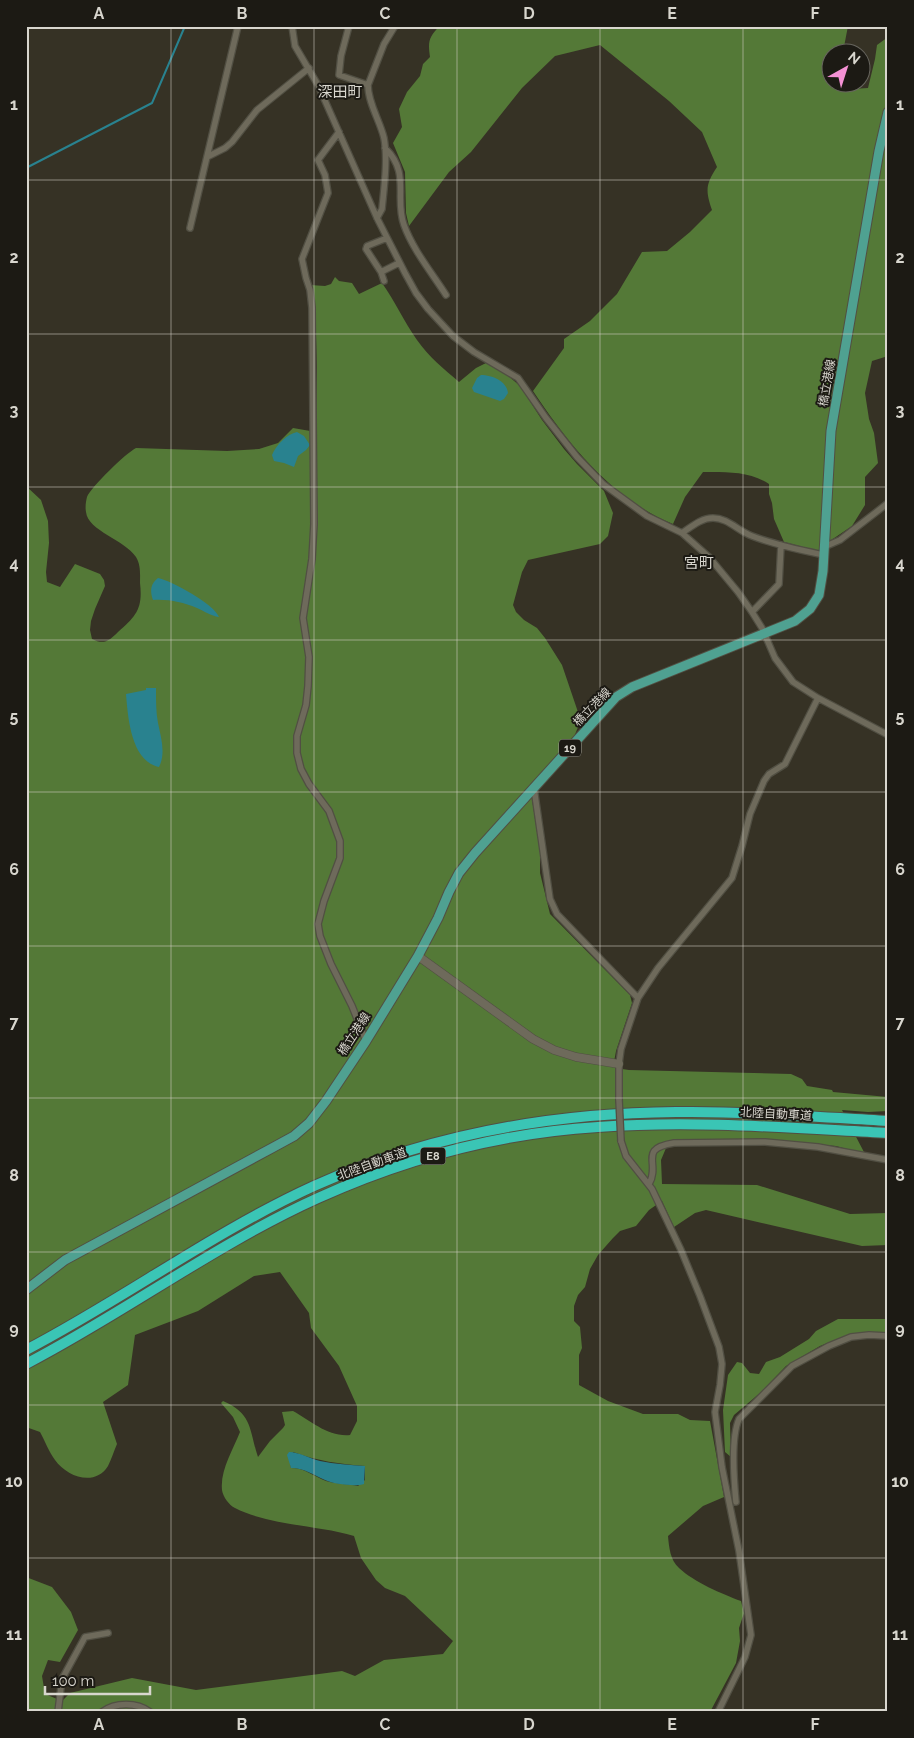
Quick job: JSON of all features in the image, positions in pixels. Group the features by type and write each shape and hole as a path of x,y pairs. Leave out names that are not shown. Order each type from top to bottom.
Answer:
{"highway":[{"name":"北陸自動車道","path":"26,1350 274,1206 350,1171 431,1144 509,1126 628,1113 721,1112 888,1121"},
{"name":"北陸自動車道","path":"26,1364 85,1332 206,1258 281,1216 358,1181 435,1156 516,1137 596,1127 720,1124 888,1133"}],"main road":[{"name":"橋立港線","path":"26,1290 65,1260 294,1136 309,1123 366,1041 418,956 459,873 616,697 632,688 795,621 810,609 819,595 823,572 831,431 879,151 888,112"}],"street":[{"path":"190,228 238,26"},
{"path":"292,26 295,46 309,68 399,263 416,293 437,319 474,352 518,378 546,418 591,472 618,496 647,516 682,533 693,541 718,566 752,612 775,658 793,682 818,698 888,736"},
{"path":"349,26 341,56 339,75 368,85"},
{"path":"377,218 382,209 385,148 380,124 368,92 368,85 384,44 395,26"},
{"path":"207,157 225,148 232,142 257,110 309,68"},
{"path":"339,132 318,160 325,175 328,193 302,259 310,290 312,308 314,524 312,559 303,618 309,657 308,686 306,704 296,746 297,759 301,769 309,784 329,811 340,842 340,858 324,901 318,924 320,936 330,964 352,1006 366,1041"},
{"path":"385,148 392,154 400,174 401,217 404,226 410,239 446,295"},
{"path":"384,281 381,272 366,249 367,246 387,238"},
{"path":"381,272 399,263"},
{"path":"682,533 699,522 713,518 728,522 750,535 781,545 824,551 888,503"},
{"path":"752,612 779,584 781,576 781,545"},
{"path":"718,1712 746,1657 751,1635 739,1551 722,1468 716,1421 716,1406 722,1364 719,1347 700,1296 652,1189 626,1156 621,1141 619,1064 621,1048 638,998 658,968 732,878 750,814 764,780 769,774 785,764 818,698"},
{"path":"534,788 550,900 554,909 638,998"},
{"path":"418,956 532,1039 576,1057 619,1064"},
{"path":"649,1184 653,1154 655,1149 662,1144 765,1142 818,1147 888,1160"},
{"path":"736,1502 734,1457 736,1425 739,1419 798,1362 828,1346 851,1337 869,1335 888,1336"},
{"path":"58,1712 62,1679 85,1637 108,1633"},
{"path":"102,1712 115,1705 122,1704 138,1706 150,1712"}],"green space":[{"path":"440,26 848,26 845,42 822,42 822,92 872,92 872,71 877,45 888,37 888,356 872,361 865,393 869,419 874,433 878,463 865,477 865,505 852,526 818,551 784,542 774,519 769,484 745,474 720,472 703,472 685,497 673,524 630,500 611,485 577,450 533,391 564,348 564,339 590,321 617,294 642,252 667,251 712,210 708,197 708,187 717,167 702,132 669,101 600,45 555,56 522,88 471,152 449,172 409,226 406,213 405,172 393,143 402,127 399,109 407,92 420,76 423,64 430,57 430,40"},
{"path":"335,277 339,281 352,283 359,294 382,283 421,346 459,382 476,368 486,363 506,374 520,386 564,449 604,491 613,513 608,536 600,544 528,560 522,572 513,605 516,612 524,620 537,628 562,665 579,715 578,727 574,737 530,786 540,852 540,873 550,914 630,995 632,1003 614,1062 622,1069 629,1070 791,1074 802,1079 807,1086 832,1090 833,1092 888,1097 888,1111 842,1110 865,1154 836,1146 766,1140 669,1141 661,1160 662,1184 757,1185 850,1214 888,1213 888,1245 862,1246 706,1210 695,1213 674,1227 662,1201 649,1210 636,1226 620,1231 598,1255 590,1269 585,1287 578,1295 574,1306 574,1321 580,1327 582,1348 579,1355 579,1385 608,1401 643,1414 678,1414 690,1420 710,1421 724,1497 703,1506 668,1536 672,1557 676,1565 700,1583 741,1601 744,1613 739,1628 740,1641 736,1663 710,1712 26,1712 26,1577 52,1587 71,1612 78,1630 60,1662 48,1660 42,1676 45,1694 62,1701 70,1693 132,1678 196,1690 342,1671 355,1676 384,1660 443,1654 453,1641 405,1596 385,1588 376,1580 361,1558 354,1536 279,1522 249,1514 233,1507 224,1495 222,1490 223,1475 240,1432 233,1417 221,1403 223,1401 240,1411 245,1417 258,1457 285,1425 282,1412 293,1411 320,1428 342,1435 350,1435 357,1421 357,1406 339,1366 311,1328 309,1313 280,1272 254,1276 198,1311 135,1335 128,1385 103,1402 117,1444 108,1466 96,1476 89,1478 81,1477 67,1471 53,1457 40,1432 26,1427 26,486 41,500 48,521 47,582 60,587 75,564 100,574 105,586 95,609 90,630 92,639 100,642 109,640 137,611 141,592 139,567 138,560 131,551 93,525 88,519 86,506 87,497 90,492 109,471 136,448 227,451 259,449 278,443 293,428 316,432 317,367 315,304 310,285 325,286 331,284","holes":["293,1452 329,1462 365,1466 365,1480 358,1486 334,1483 301,1469 291,1468 290,1460"]},
{"path":"838,1319 888,1319 888,1334 869,1332 850,1334 820,1346 786,1366 760,1393 734,1415 730,1423 731,1457 725,1452 723,1410 728,1375 737,1362 742,1363 750,1373 759,1374 766,1362 780,1357 809,1339 816,1331"}],"water":[{"path":"481,375 490,376 505,385 508,393 504,399 500,401 474,392 472,388 477,378"},
{"path":"297,432 304,436 310,445 298,456 294,467 274,461 272,455 279,444 289,435"},
{"path":"158,578 192,594 209,606 219,617 181,603 153,600 151,588"},
{"path":"146,688 156,688 157,715 163,751 159,767 150,763 137,748 128,715 126,694 146,690"},
{"path":"289,1452 320,1461 365,1466 364,1484 333,1483 305,1470 291,1468 287,1455"}],"waterway":[{"path":"26,168 152,103 185,26"}],"district":[{"name":"深田町","path":"340,92"},
{"name":"宮町","path":"699,563"}]}
